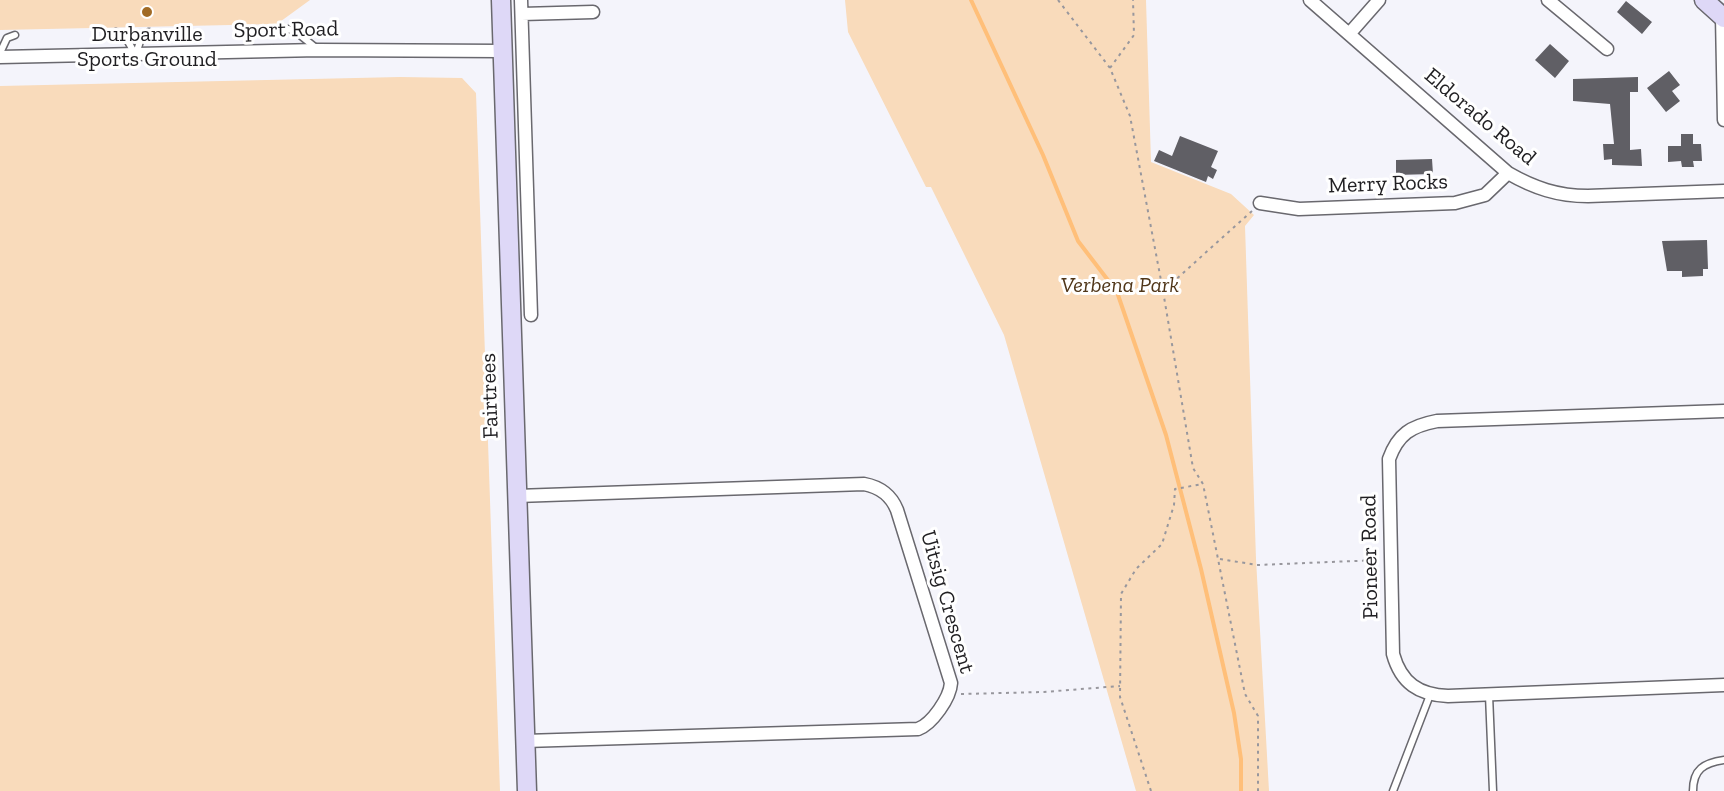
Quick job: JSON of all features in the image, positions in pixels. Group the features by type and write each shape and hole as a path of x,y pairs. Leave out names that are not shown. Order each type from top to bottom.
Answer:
{"main road":[{"name":"Fairtrees","path":"501,0 527,791"},
{"path":"1704,0 1723,17"}],"street":[{"path":"521,0 531,315"},
{"name":"Eldorado Road","path":"1310,0 1508,173 1535,187 1568,196 1724,191"},
{"path":"1350,33 1379,0"},
{"path":"1548,0 1607,49"},
{"path":"522,14 593,12"},
{"path":"1723,17 1724,120"},
{"name":"Sport Road","path":"0,55 318,50 501,51"},
{"name":"Merry Rocks","path":"1260,203 1299,209 1455,203 1485,195 1508,173"},
{"path":"508,223 528,222"},
{"name":"Pioneer Road","path":"1430,695 1414,688 1397,669 1393,654 1389,459 1401,435 1410,428 1437,421 1724,411"},
{"name":"Uitsig Crescent","path":"517,496 858,484 877,487 891,499 897,510 950,679 950,692 928,724 918,729 525,741"},
{"path":"1430,695 1489,695 1724,685"}],"lane":[{"path":"288,29 295,31 318,50"},
{"path":"116,32 125,36 135,54"},
{"path":"135,54 142,35 149,32"},
{"path":"0,55 7,38 15,35"},
{"path":"1392,791 1430,695"},
{"path":"1489,695 1493,791"},
{"path":"1693,791 1693,779 1701,767 1724,760"}],"path":[{"path":"1058,0 1110,68 1130,116 1193,468 1203,484 1245,694 1258,716 1258,791"},
{"path":"1110,68 1134,35 1133,0"},
{"path":"1163,291 1260,203"},
{"path":"1150,791 1120,697 1121,594 1136,569 1162,544 1174,506 1175,489 1203,484"},
{"path":"1219,559 1257,565 1391,560"},
{"path":"950,692 967,695 1120,686"}],"green space":[{"name":"Durbanville Sports Ground","path":"0,0 310,0 277,24 0,30"},
{"name":"Verbena Park","path":"845,0 1146,0 1151,162 1231,194 1254,215 1245,226 1256,559 1269,791 1136,791 1004,335 931,187 926,187 848,32"},
{"path":"400,77 462,78 476,93 500,791 0,791 0,86"}],"building":[{"path":"1626,1 1652,22 1642,34 1617,12"},
{"path":"1550,44 1569,61 1555,78 1535,60"},
{"path":"1669,71 1680,85 1672,91 1680,101 1666,112 1647,88"},
{"path":"1638,77 1638,92 1630,92 1630,150 1641,149 1642,166 1612,165 1612,159 1604,160 1603,144 1614,144 1610,104 1573,101 1573,79"},
{"path":"1681,134 1693,134 1693,144 1701,144 1702,161 1693,161 1694,167 1682,167 1681,161 1668,162 1668,146 1681,146"},
{"path":"1180,136 1218,151 1211,167 1217,170 1213,179 1208,176 1206,182 1154,161 1159,150 1172,156"},
{"path":"1432,159 1433,174 1396,175 1396,160"},
{"path":"1707,240 1708,269 1703,269 1703,276 1682,277 1682,271 1667,271 1662,241"}],"waterway":[{"path":"971,0 1043,155 1078,241 1117,292 1166,435 1201,569 1234,713 1241,759 1241,791"}],"place":[{"name":"Durbanville Sports Ground","path":"147,12"}]}
